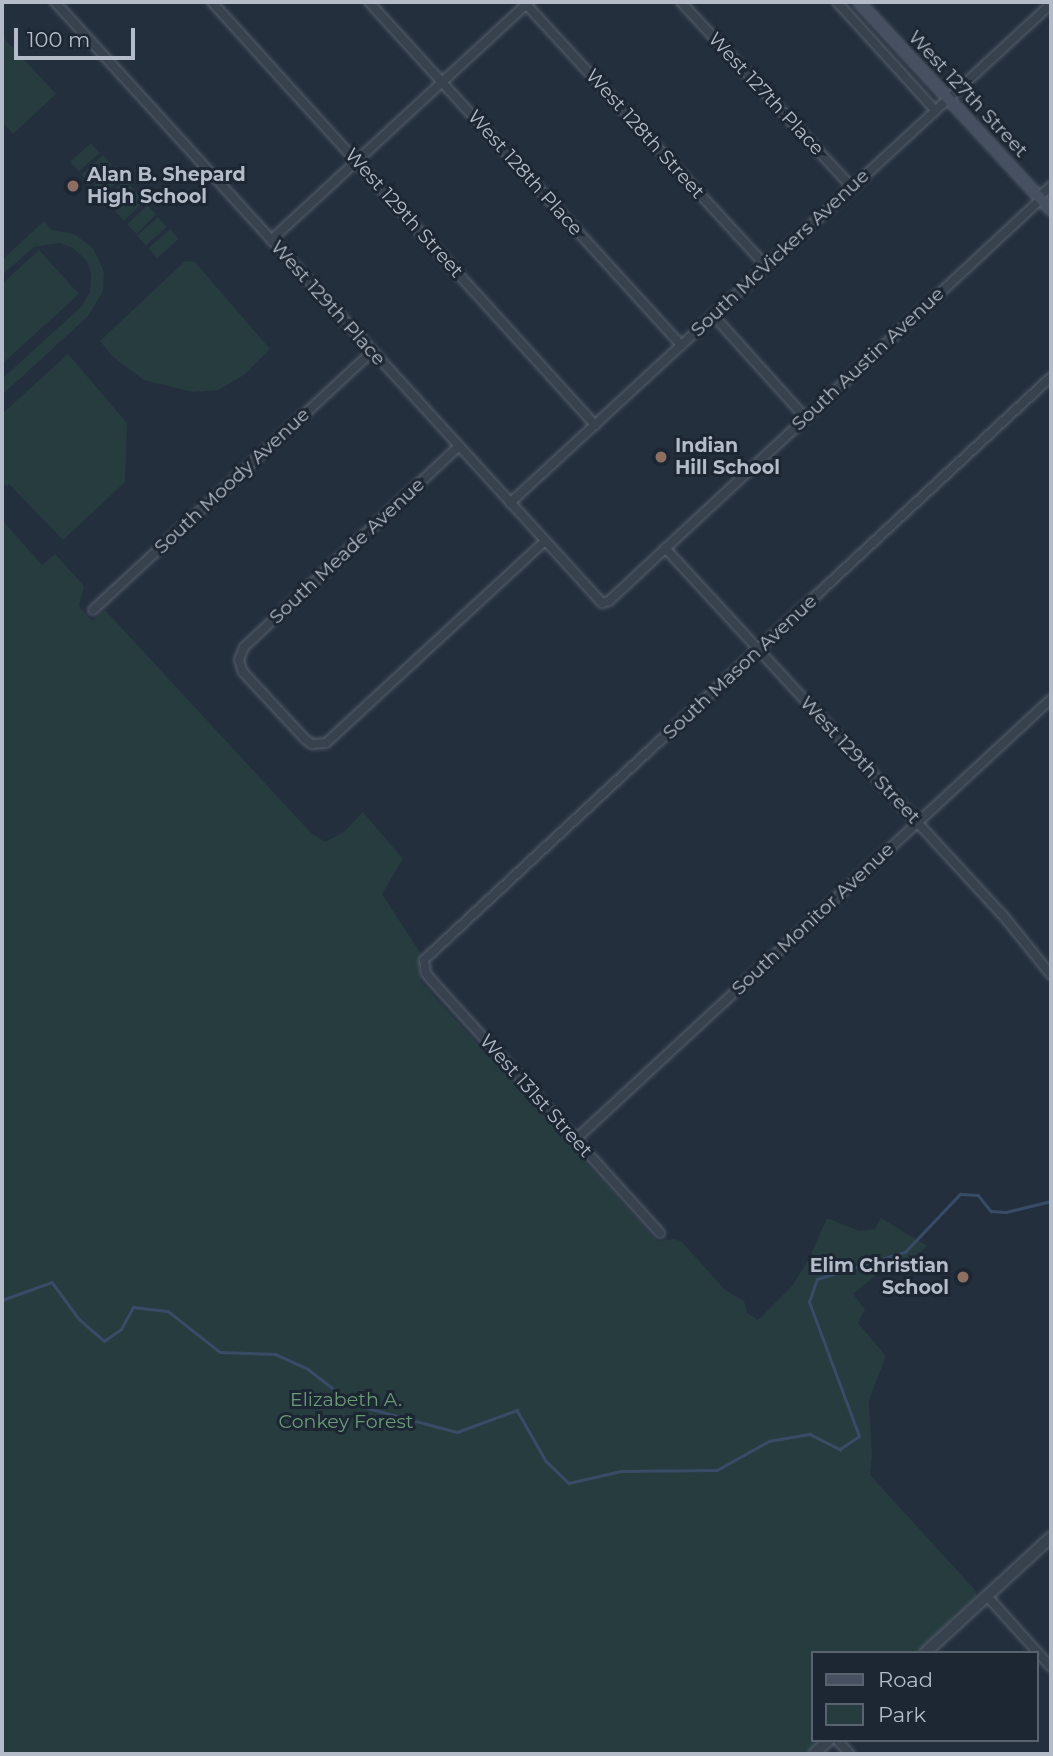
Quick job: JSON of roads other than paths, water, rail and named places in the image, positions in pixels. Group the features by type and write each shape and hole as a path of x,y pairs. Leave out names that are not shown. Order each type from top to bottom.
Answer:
{"main road":[{"name":"West 127th Street","path":"861,2 947,100 1051,210"}],"street":[{"name":"West 129th Place","path":"55,2 602,603"},
{"name":"West 129th Street","path":"212,2 595,425"},
{"name":"West 128th Place","path":"369,2 681,345"},
{"name":"West 127th Place","path":"681,2 851,186"},
{"path":"837,2 935,110"},
{"path":"271,240 527,3"},
{"name":"West 128th Street","path":"527,3 766,266"},
{"name":"South McVickers Avenue","path":"510,503 1051,4"},
{"name":"South Austin Avenue","path":"602,603 609,601 1051,186"},
{"path":"713,315 805,417"},
{"name":"South Moody Avenue","path":"93,610 372,352"},
{"name":"South Mason Avenue","path":"427,955 1051,377"},
{"name":"South Meade Avenue","path":"459,446 244,648 239,660 243,672 305,739 320,744 331,740 544,542"},
{"name":"West 129th Street","path":"665,548 1002,914 1051,975"},
{"name":"South Monitor Avenue","path":"576,1139 1051,699"},
{"name":"West 131st Street","path":"427,955 424,966 432,981 660,1233"},
{"path":"927,1651 1051,1537"},
{"path":"986,1596 1036,1651"},
{"path":"1039,1654 1051,1667"},
{"path":"814,1754 827,1742"}],"waterway":[{"path":"2,1300 52,1282 79,1319 104,1341 121,1329 133,1307 168,1311 220,1352 275,1354 308,1369 353,1404 457,1432 517,1410 546,1461 569,1483 621,1471 717,1470 769,1441 810,1434 840,1449 859,1436 809,1302 817,1279 905,1252 960,1194 978,1195 991,1211 1006,1212 1051,1201"}],"place":[{"name":"Alan B. Shepard High School","path":"73,186"},
{"name":"Indian Hill School","path":"661,457"},
{"name":"Elim Christian School","path":"963,1277"}],"park label":[{"name":"Elizabeth A. Conkey Forest","path":"346,1411"}]}
